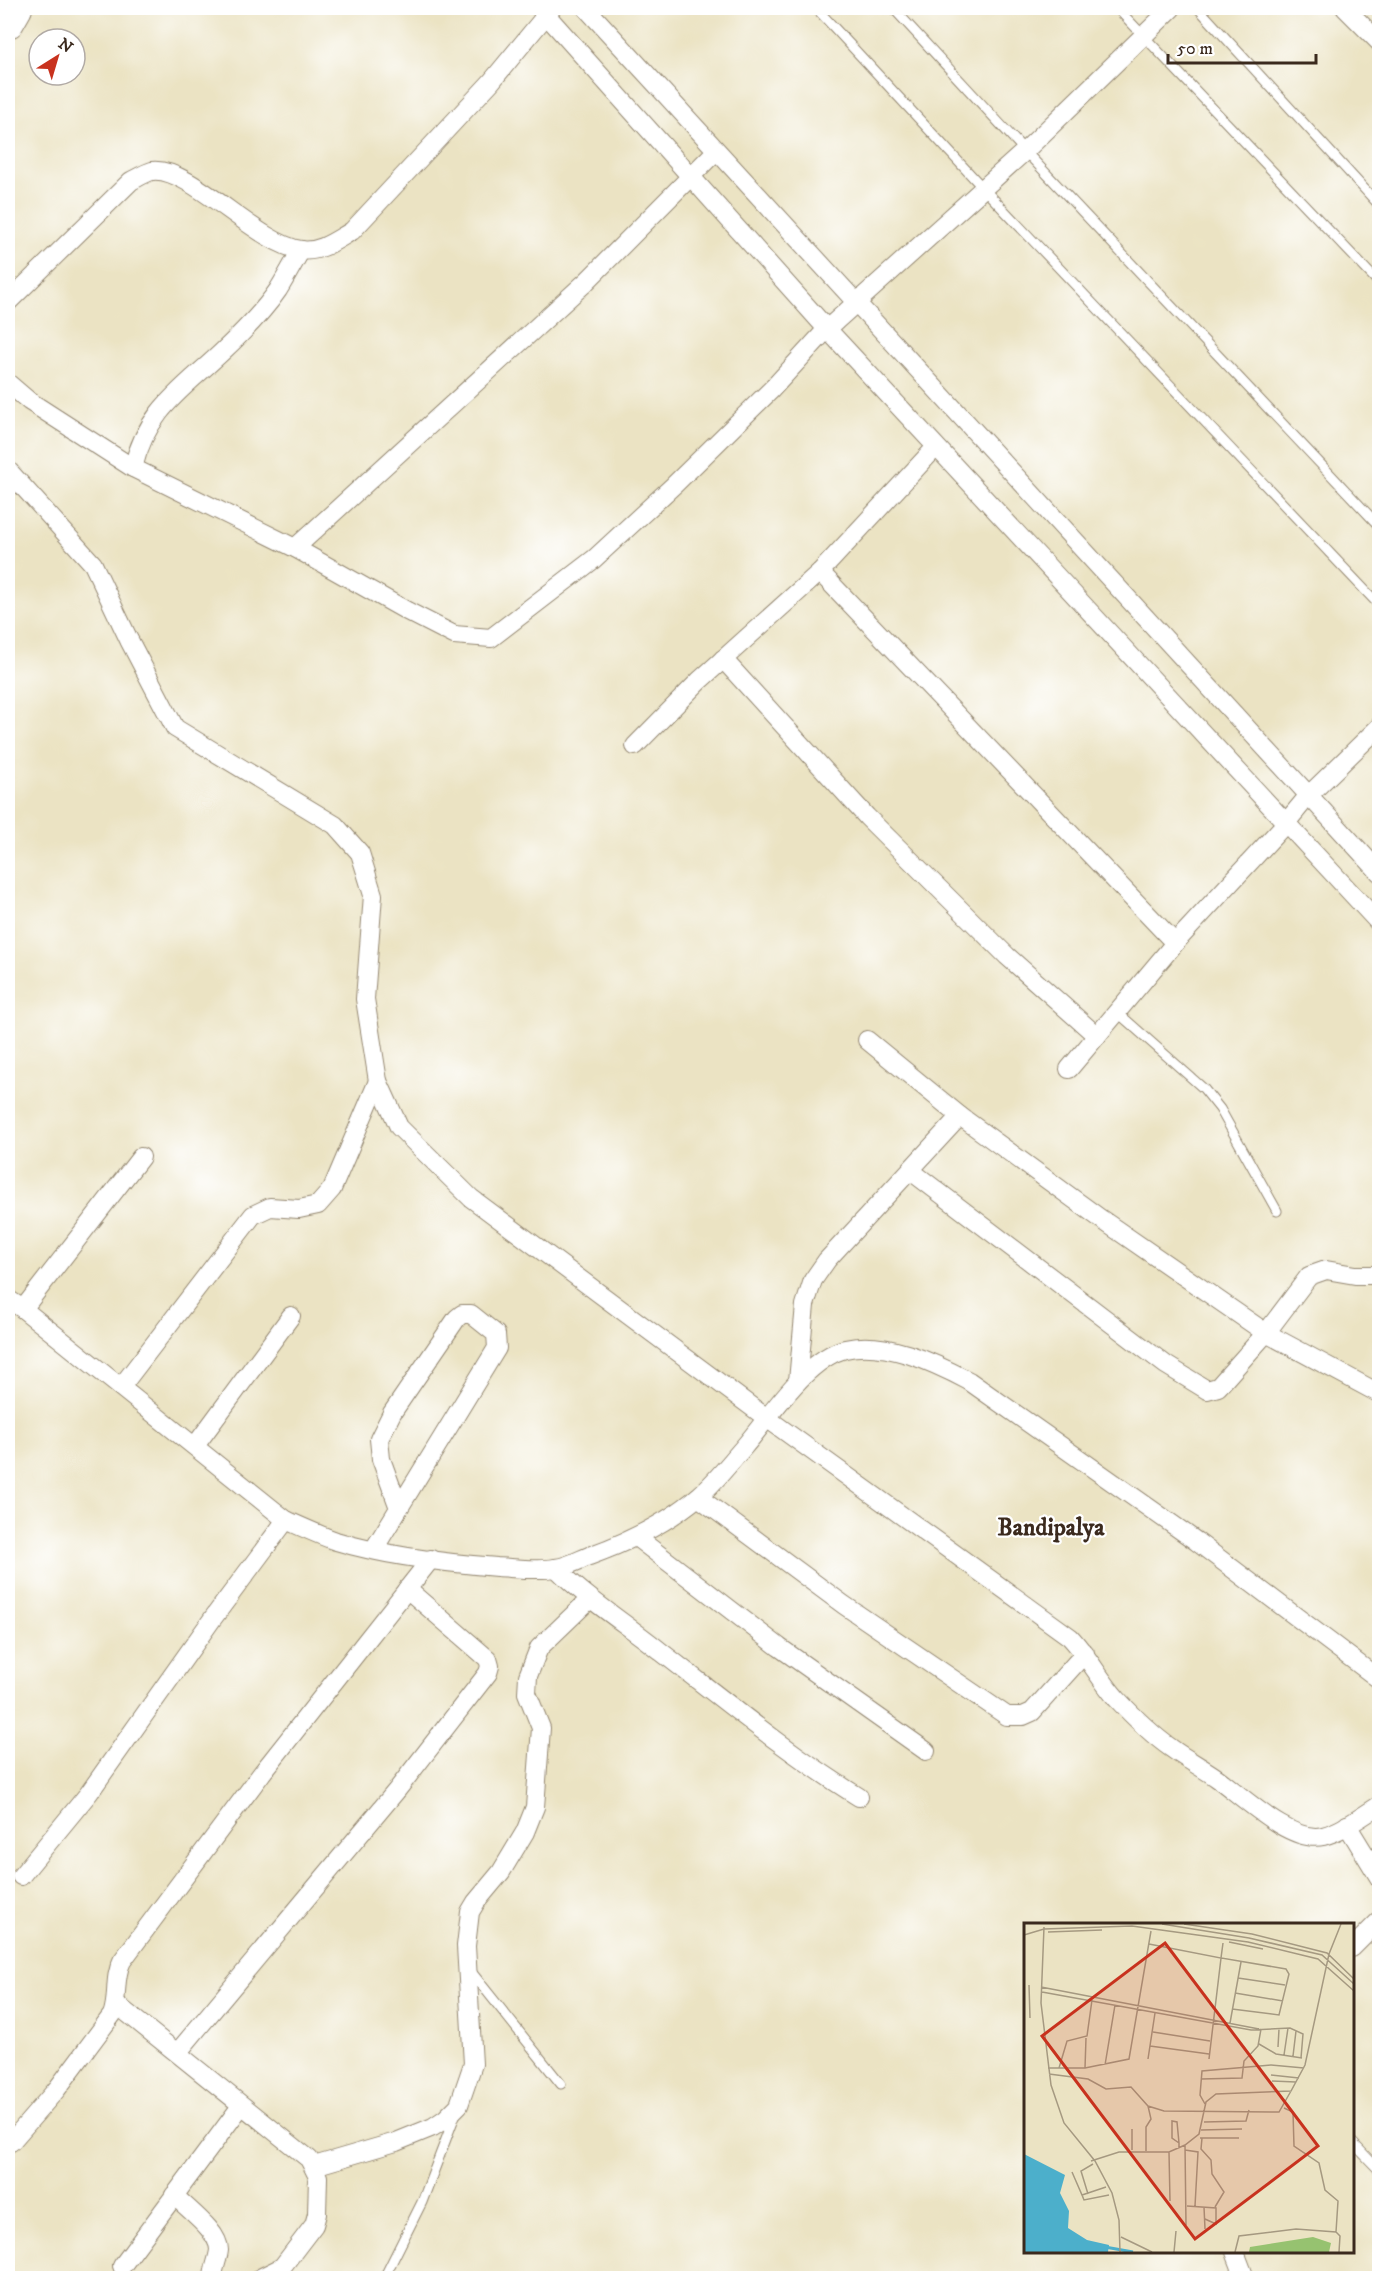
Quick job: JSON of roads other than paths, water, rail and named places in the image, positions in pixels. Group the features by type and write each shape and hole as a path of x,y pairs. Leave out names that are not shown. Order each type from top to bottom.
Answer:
{"highway":[{"path":"8,22 16,8"}],"street":[{"path":"586,8 1380,873"},
{"path":"8,383 29,401 133,468 295,548 406,611 454,635 491,638 594,559 666,493 772,389 827,329 1025,151 1172,8"},
{"path":"1345,8 1380,43"},
{"path":"8,302 131,181 151,171 168,172 277,242 301,250 323,248 352,231 491,82 546,10 827,329 1380,924"},
{"path":"295,548 586,282 716,151"},
{"path":"133,468 138,447 151,422 170,399 222,351 277,292 301,250"},
{"path":"635,746 723,659 820,572 936,447"},
{"path":"8,470 93,564 175,728 334,825 360,853 373,894 365,999 378,1081 399,1127 471,1198 768,1419 1070,1637 1085,1653 1116,1697 1169,1747 1217,1778 1264,1815 1291,1831 1323,1837 1380,1805"},
{"path":"820,572 1175,944"},
{"path":"723,659 867,817 1007,956 1097,1036"},
{"path":"1070,1069 1175,944 1286,824 1309,795 1380,726"},
{"path":"867,1040 960,1116 1101,1219 1266,1333 1380,1394"},
{"path":"121,1388 253,1215 270,1207 299,1209 318,1205 332,1188 378,1081"},
{"path":"798,1381 805,1305 813,1280 827,1260 960,1116"},
{"path":"141,1157 15,1304 286,1520 335,1541 431,1559 486,1566 556,1568 636,1537 698,1497 818,1361 844,1349 870,1346 933,1362 969,1381 1187,1534 1380,1680"},
{"path":"911,1171 1166,1365 1200,1388 1207,1390 1218,1387 1266,1333 1309,1276 1317,1271 1326,1270 1355,1275 1380,1275"},
{"path":"374,1549 399,1509 497,1348 496,1334 471,1314 462,1314 457,1318 392,1413 379,1439 381,1459 399,1509"},
{"path":"195,1446 291,1316"},
{"path":"698,1497 844,1605 1007,1716 1023,1716 1032,1712 1085,1653"},
{"path":"21,1876 89,1793 213,1617 286,1520"},
{"path":"636,1537 780,1647 926,1751"},
{"path":"10,2142 69,2074 106,2025 116,2004 116,1975 122,1961 262,1773 431,1559"},
{"path":"556,1568 590,1599 813,1769 859,1797"},
{"path":"178,2052 397,1790 488,1674 490,1666 488,1659 407,1588"},
{"path":"314,2166 396,2142 433,2127 459,2105 473,2064 466,1946 470,1912 501,1872 525,1832 535,1807 541,1728 527,1693 531,1664 539,1648 590,1599"},
{"path":"1347,1825 1380,1879"},
{"path":"1354,1947 1380,1920"},
{"path":"116,2004 309,2159 314,2166 318,2177 317,2214 314,2225 282,2266 260,2278"},
{"path":"122,2266 241,2106"},
{"path":"174,2195 214,2233 219,2252 213,2278"},
{"path":"1235,2253 1245,2278"}],"lane":[{"path":"816,8 983,188 1380,606"},
{"path":"893,8 1380,527"},
{"path":"1117,8 1380,284"},
{"path":"1198,8 1380,206"},
{"path":"1117,1012 1204,1089 1220,1109 1277,1210"},
{"path":"468,1967 561,2084"},
{"path":"384,2278 422,2202 459,2105"},
{"path":"1354,2143 1380,2171"}],"district":[{"name":"Bandipalya","path":"1051,1527"}]}
